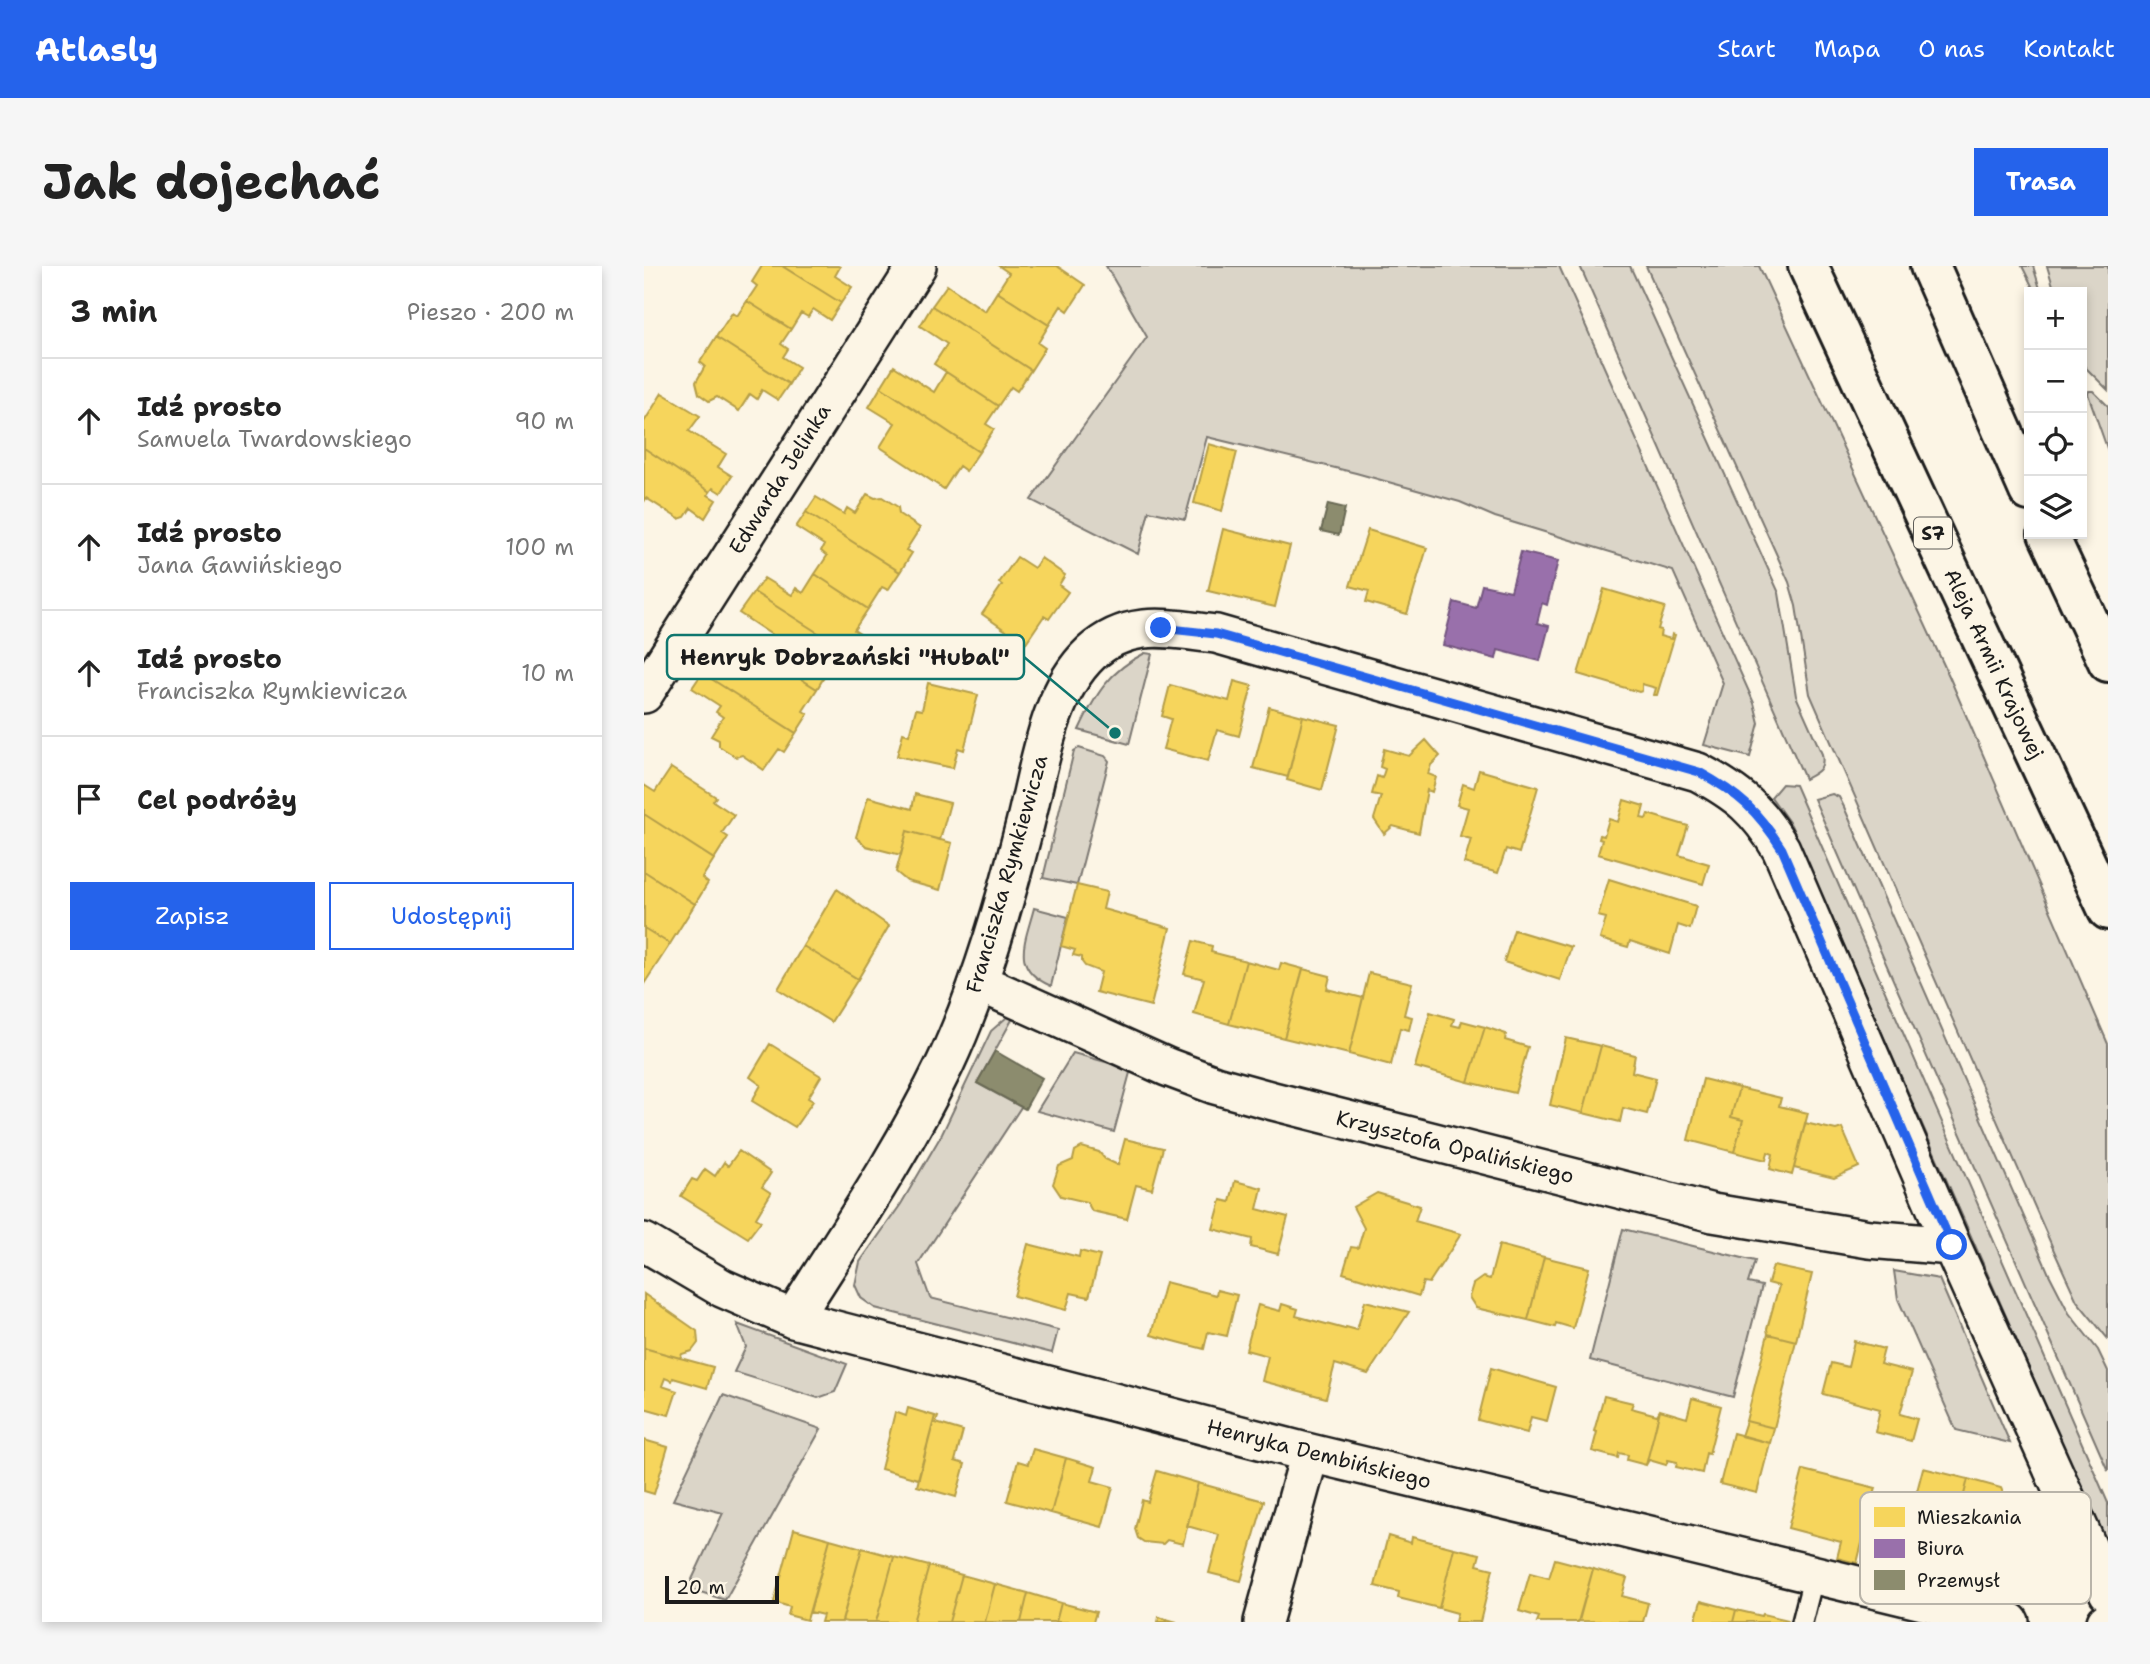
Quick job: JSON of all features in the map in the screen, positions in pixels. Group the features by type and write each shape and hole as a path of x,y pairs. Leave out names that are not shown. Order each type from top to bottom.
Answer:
{"highway":[{"name":"Aleja Armii Krajowej","path":"1808,266 2108,910"},
{"path":"1930,266 2024,480"},
{"path":"2050,539 2108,662"}],"street":[{"name":"Edwarda Jelinka","path":"644,694 917,266"},
{"name":"Franciszka Rymkiewicza","path":"793,1319 903,1143 945,1063 978,982 1017,856 1053,713 1077,669 1102,646 1137,628 1216,634 1699,772 1745,801 1764,821 1782,849 1952,1245 2063,1492"},
{"name":"Krzysztofa Opalińskiego","path":"978,982 1167,1067 1215,1085 1273,1101 1713,1213 1869,1239 1952,1245"},
{"name":"Henryka Dembińskiego","path":"644,1242 722,1288 793,1319 1310,1453 1860,1586"},
{"path":"1263,1622 1310,1453"},
{"name":"Franciszka Rymkiewicza","path":"2091,1554 2108,1592"},
{"name":"Henryka Dembińskiego","path":"1935,1604 2010,1622"}],"lane":[{"path":"1802,1622 1814,1575"}],"shaded area":[{"path":"1106,266 1559,266 1754,703 1759,723 1750,757 1704,745 1723,683 1673,571 1495,517 1460,502 1356,473 1207,437 1185,519 1149,511 1138,554 1031,500 1147,337"},
{"path":"1580,266 1630,266 1779,593 1796,696 1822,754 1820,770 1805,779"},
{"path":"1646,266 1759,266 1949,676 2108,1044 2108,1339 2077,1301 1810,694 1796,606 1789,582"},
{"path":"2022,266 2033,266 2039,287 2032,287"},
{"path":"2047,266 2108,266 2108,390 2087,369 2087,287 2053,287"},
{"path":"2093,391 2108,406 2108,451 2088,394"},
{"path":"1145,653 1152,654 1129,744 1079,730 1104,685 1132,660"},
{"path":"1079,748 1105,756 1109,761 1077,885 1043,878 1074,751"},
{"path":"1782,784 1795,785 2108,1503 2108,1549 2091,1510 2091,1492 2083,1492 1791,825 1771,797"},
{"path":"1832,794 1839,797 1844,807 2049,1274 2069,1313 2098,1350 2108,1371 2108,1471 1814,799"},
{"path":"1034,908 1068,917 1051,986 1038,979 1025,963 1025,943"},
{"path":"1007,1017 1013,1018 977,1083 1021,1107 918,1264 930,1298 1058,1330 1052,1353 875,1308 861,1298 855,1285 860,1262 901,1204 942,1134 991,1031"},
{"path":"1073,1053 1131,1069 1114,1132 1037,1111"},
{"path":"1623,1229 1755,1261 1748,1283 1762,1286 1733,1397 1590,1360"},
{"path":"1894,1271 1939,1279 2010,1443 1956,1430 1898,1299"},
{"path":"737,1324 847,1364 835,1392 818,1398 734,1372 746,1347"},
{"path":"723,1395 821,1429 725,1600 688,1588 723,1513 673,1500"}],"building: Mieszkania":[{"path":"762,266 782,266 841,303 830,320 813,309 808,317 801,313 791,329 747,301 757,286 752,282"},
{"path":"782,266 838,266 840,267 835,276 852,287 841,303"},
{"path":"999,266 1057,266 1085,285 1068,311 1061,306 1049,325 997,292 1009,273"},
{"path":"947,285 985,311 997,292 1049,325 1038,343 1045,348 1031,370 932,306"},
{"path":"747,301 791,329 781,344 788,349 783,357 799,367 789,384 716,337 732,313 737,316"},
{"path":"932,306 1031,370 1017,391 1011,387 998,406 934,364 947,344 920,326"},
{"path":"716,337 789,384 778,400 762,390 757,399 750,394 739,411 717,397 709,401 699,394 696,382 705,366 700,362"},
{"path":"894,366 934,392 946,372 998,406 986,424 994,429 979,452 881,387"},
{"path":"881,387 979,452 966,471 959,466 944,489 880,447 895,423 869,407"},
{"path":"662,393 700,416 689,431 726,454 718,467 732,476 721,493 713,488 710,492 644,448 644,422"},
{"path":"1209,444 1237,452 1222,511 1194,503"},
{"path":"644,448 710,492 708,495 716,500 705,518 691,508 685,517 679,519 646,498 644,502"},
{"path":"867,494 875,498 882,497 898,507 899,514 920,528 906,550 912,553 900,572 806,512 816,497 844,514 847,508 855,513"},
{"path":"806,512 900,572 888,590 882,587 868,609 815,574 827,556 821,551 824,545 796,527"},
{"path":"1223,529 1290,546 1275,607 1208,591"},
{"path":"1368,530 1427,548 1407,614 1366,602 1369,591 1350,586"},
{"path":"1017,557 1034,568 1041,558 1065,575 1059,585 1068,592 1049,619 1044,616 1025,644 982,614"},
{"path":"815,574 868,609 854,630 860,634 848,652 754,592 764,578 792,595 796,588 803,593"},
{"path":"1604,589 1665,607 1658,629 1661,630 1660,636 1671,639 1672,634 1675,635 1657,695 1654,695 1656,688 1642,684 1642,691 1639,692 1578,674"},
{"path":"754,592 848,652 836,671 830,667 817,689 763,655 775,637 739,613"},
{"path":"763,655 817,689 803,711 808,714 796,733 702,673 711,658 740,676 744,669 751,674"},
{"path":"702,673 796,733 784,752 779,749 764,770 742,755 736,757 719,746 719,740 711,736 723,717 716,712 720,706 692,688"},
{"path":"1234,681 1252,686 1239,736 1217,730 1208,761 1163,749 1171,719 1162,716 1170,685 1229,701"},
{"path":"928,683 978,695 964,750 958,748 953,768 897,756 903,733 909,735 916,709 922,710"},
{"path":"1269,707 1303,716 1288,777 1253,768"},
{"path":"1303,716 1339,725 1322,790 1287,780"},
{"path":"1426,740 1440,756 1431,765 1428,774 1436,777 1432,792 1427,790 1419,833 1393,826 1384,834 1374,819 1381,796 1372,794 1377,776 1382,778 1385,769 1380,767 1384,749 1409,756"},
{"path":"671,768 716,797 713,801 734,815 722,833 728,837 714,859 644,814 644,785 655,792"},
{"path":"1479,770 1538,787 1519,853 1506,849 1498,873 1464,863 1471,839 1460,836 1468,808 1457,805 1463,784 1474,788"},
{"path":"915,794 950,803 940,840 907,831 901,855 866,846 856,837 868,797 912,809"},
{"path":"1624,800 1644,806 1641,818 1646,819 1648,814 1688,826 1679,855 1709,864 1703,884 1598,854 1602,840 1599,839 1600,835 1604,836 1609,819 1618,822"},
{"path":"644,814 714,859 702,878 708,883 695,904 644,871"},
{"path":"907,831 952,843 940,890 907,881 896,872"},
{"path":"644,871 695,904 670,944 644,928"},
{"path":"1609,879 1696,906 1690,929 1678,925 1670,954 1630,941 1628,947 1600,939 1606,918 1598,916"},
{"path":"1077,885 1107,892 1103,909 1170,928 1151,1006 1096,992 1101,972 1085,966 1082,957 1073,955 1075,950 1061,946"},
{"path":"837,889 889,926 858,979 803,946"},
{"path":"644,928 670,944 644,984"},
{"path":"1514,930 1571,947 1560,980 1504,962"},
{"path":"1193,941 1212,946 1211,952 1246,961 1229,1024 1194,1014 1204,979 1184,974"},
{"path":"803,946 858,979 831,1022 778,989"},
{"path":"1246,961 1279,970 1281,963 1303,969 1284,1038 1229,1024"},
{"path":"1303,969 1330,976 1327,989 1363,998 1349,1054 1284,1038"},
{"path":"1369,973 1412,983 1404,1015 1412,1017 1409,1030 1400,1028 1391,1065 1349,1054"},
{"path":"1430,1012 1454,1019 1452,1025 1460,1027 1462,1021 1485,1027 1468,1082 1415,1067"},
{"path":"1485,1027 1506,1034 1505,1040 1528,1047 1515,1093 1468,1082"},
{"path":"1566,1038 1601,1046 1583,1113 1550,1105"},
{"path":"770,1044 821,1076 808,1098 813,1101 795,1127 752,1101 761,1085 750,1077"},
{"path":"1601,1046 1635,1055 1632,1072 1656,1078 1647,1114 1623,1108 1620,1122 1583,1113"},
{"path":"1703,1079 1739,1088 1731,1117 1743,1120 1734,1152 1688,1140"},
{"path":"1739,1088 1781,1098 1779,1106 1808,1113 1792,1175 1770,1169 1773,1154 1768,1152 1766,1160 1734,1152 1743,1120 1731,1117"},
{"path":"1805,1123 1836,1130 1842,1128 1859,1167 1834,1178 1794,1168"},
{"path":"1125,1139 1163,1148 1152,1189 1136,1185 1127,1219 1092,1211 1087,1202 1061,1196 1053,1184 1059,1166 1073,1160 1075,1151 1082,1147 1099,1152 1105,1159 1118,1165"},
{"path":"739,1151 771,1173 762,1187 771,1193 756,1218 761,1221 748,1238 681,1196 692,1179 697,1181 705,1169 715,1176 724,1162 728,1166"},
{"path":"1235,1181 1262,1188 1257,1209 1288,1217 1278,1254 1251,1247 1252,1239 1213,1229 1221,1200 1230,1202"},
{"path":"1377,1193 1420,1206 1415,1221 1461,1234 1429,1283 1423,1282 1419,1296 1343,1273 1351,1247 1358,1248 1364,1228 1353,1207"},
{"path":"1028,1244 1079,1257 1080,1251 1100,1256 1089,1297 1071,1293 1066,1310 1014,1296"},
{"path":"1499,1245 1544,1257 1528,1320 1476,1308 1469,1297 1473,1284 1483,1277 1490,1279"},
{"path":"1544,1257 1589,1268 1573,1328 1556,1323 1555,1327 1528,1320"},
{"path":"1773,1266 1812,1274 1796,1341 1768,1334 1779,1286 1768,1283"},
{"path":"1165,1282 1216,1295 1217,1290 1237,1295 1227,1336 1208,1332 1204,1349 1151,1335"},
{"path":"644,1294 697,1331 698,1343 692,1351 682,1354 680,1358 644,1348"},
{"path":"1365,1301 1409,1312 1368,1374 1335,1364 1326,1398 1262,1381 1268,1356 1246,1350 1258,1305 1280,1311 1282,1304 1298,1309 1296,1316 1357,1330"},
{"path":"1768,1334 1796,1341 1774,1428 1746,1421"},
{"path":"1854,1341 1884,1349 1880,1364 1912,1372 1900,1414 1917,1419 1911,1441 1875,1432 1880,1409 1823,1394 1831,1363 1848,1367"},
{"path":"644,1348 713,1367 707,1388 665,1378 662,1386 677,1391 669,1415 644,1408"},
{"path":"1491,1368 1556,1387 1547,1421 1531,1417 1527,1433 1478,1420"},
{"path":"1604,1396 1633,1403 1631,1408 1657,1415 1660,1410 1646,1465 1627,1460 1628,1455 1619,1453 1618,1458 1592,1451 1597,1432 1594,1431"},
{"path":"1692,1398 1721,1406 1702,1473 1676,1467 1677,1462 1668,1460 1666,1465 1649,1460 1646,1465 1660,1410 1687,1418"},
{"path":"908,1408 935,1416 918,1479 881,1469 895,1412 906,1416"},
{"path":"935,1416 938,1417 936,1423 963,1431 955,1461 965,1464 956,1497 917,1486"},
{"path":"1746,1421 1774,1428 1770,1443 1741,1436"},
{"path":"1733,1433 1770,1443 1757,1493 1720,1484"},
{"path":"644,1440 668,1447 654,1494 644,1491"},
{"path":"1033,1449 1066,1458 1051,1513 1007,1501 1018,1461 1028,1464"},
{"path":"1066,1458 1096,1467 1092,1481 1113,1487 1102,1527 1051,1513"},
{"path":"1923,1468 1968,1479 1965,1492 1917,1492"},
{"path":"1803,1470 1876,1488 1875,1492 1860,1492 1860,1551 1857,1563 1837,1558 1841,1542 1788,1528"},
{"path":"1157,1471 1198,1483 1183,1544 1167,1540 1163,1544 1144,1542 1138,1538 1135,1529 1142,1500 1148,1502"},
{"path":"1968,1479 2001,1488 2003,1492 1965,1492"},
{"path":"1198,1483 1264,1501 1241,1581 1209,1573 1219,1535 1187,1526"},
{"path":"794,1529 830,1539 807,1620 788,1615 790,1607 774,1602"},
{"path":"1388,1536 1411,1543 1412,1537 1454,1548 1439,1608 1398,1598 1399,1592 1375,1586"},
{"path":"830,1539 862,1548 842,1622 821,1622 823,1615 810,1612"},
{"path":"862,1548 894,1557 876,1622 842,1621"},
{"path":"1454,1548 1480,1554 1477,1565 1493,1569 1480,1622 1455,1622 1457,1613 1439,1608"},
{"path":"894,1557 929,1566 913,1622 876,1622"},
{"path":"1555,1559 1593,1569 1578,1622 1537,1622 1539,1617 1519,1611 1530,1573 1549,1578"},
{"path":"929,1566 962,1575 949,1622 913,1622"},
{"path":"1593,1569 1627,1578 1622,1596 1648,1603 1643,1622 1579,1621"},
{"path":"962,1575 995,1584 985,1622 949,1622"},
{"path":"995,1584 1028,1593 1021,1622 985,1622"},
{"path":"1028,1593 1061,1603 1056,1622 1021,1622"},
{"path":"1701,1601 1736,1610 1733,1622 1695,1622"},
{"path":"1061,1603 1096,1612 1093,1622 1056,1622"},
{"path":"1736,1610 1762,1616 1763,1614 1788,1620 1733,1622"},
{"path":"1159,1617 1177,1622 1158,1622"}],"building: Biura":[{"path":"1521,552 1558,561 1547,605 1542,603 1537,623 1549,626 1540,661 1498,650 1496,659 1443,645 1454,602 1476,608 1482,585 1511,591"}],"building: Przemysł":[{"path":"1328,504 1345,508 1339,535 1321,531"},
{"path":"995,1051 1042,1078 1025,1109 977,1083"}],"place":[{"name":"Henryk Dobrzański \"Hubal\"","path":"1115,733"}],"route":[{"path":"1161,628 1216,634 1699,772 1745,801 1764,821 1782,849 1952,1245"}]}
